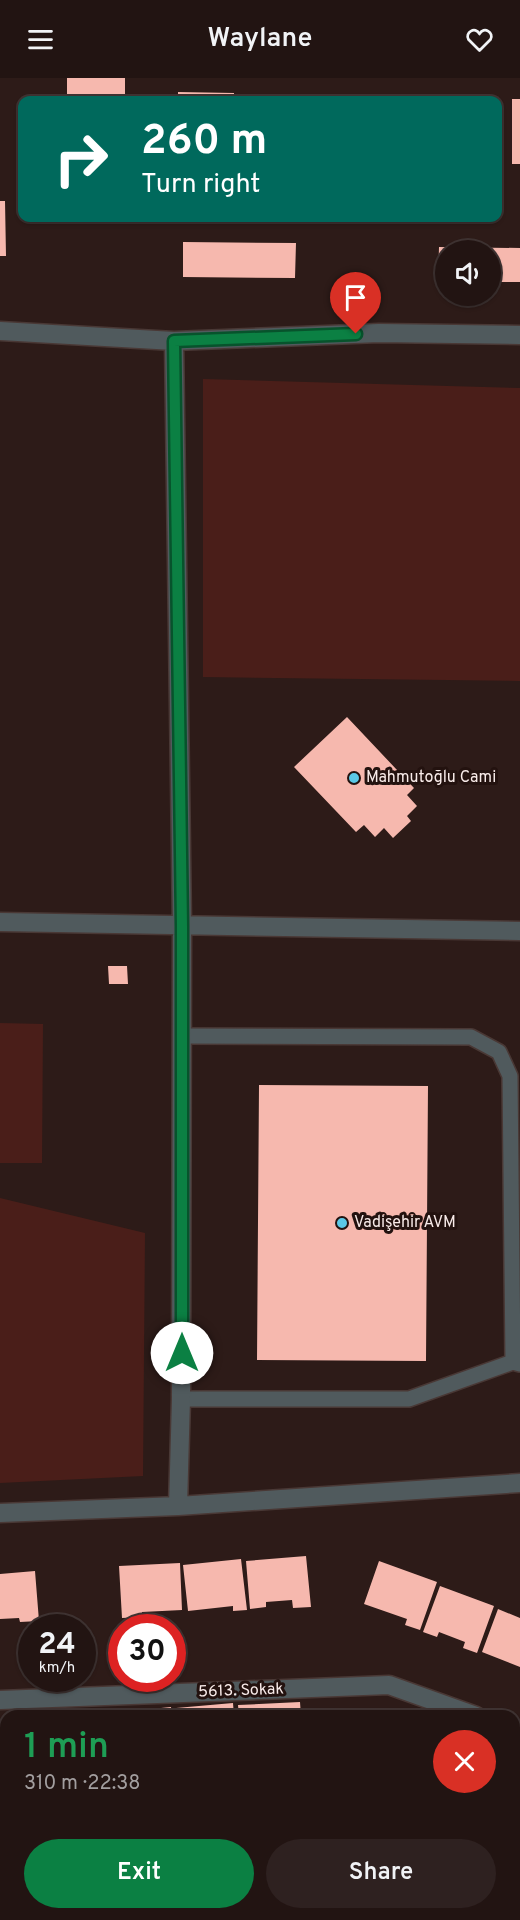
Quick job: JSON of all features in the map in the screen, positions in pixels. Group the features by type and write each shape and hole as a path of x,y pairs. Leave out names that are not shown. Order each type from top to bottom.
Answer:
{"street":[{"path":"0,331 174,341 379,333 520,335"},
{"path":"174,341 182,926 182,1399 178,1506"},
{"path":"0,922 520,931"},
{"path":"0,1513 178,1506 520,1483"},
{"name":"5613. Sokak","path":"0,1700 389,1685 459,1710"}],"lane":[{"path":"181,1036 471,1037 499,1052 510,1076 517,1363 409,1400 182,1399"}],"shaded area":[{"path":"203,379 520,388 520,681 203,677"},
{"path":"0,1023 43,1024 42,1163 0,1163"},
{"path":"0,1198 145,1233 143,1476 0,1483"}],"building":[{"path":"67,78 125,78 125,96 67,96"},
{"path":"178,92 234,93 234,96 178,96"},
{"path":"512,99 520,99 520,164 512,164"},
{"path":"0,201 5,201 6,256 0,256"},
{"path":"183,242 296,243 295,278 183,277"},
{"path":"501,248 520,248 520,282 501,282"},
{"name":"Mahmutoğlu Cami","path":"347,717 414,788 407,795 417,806 407,816 411,821 393,838 384,828 375,837 364,825 356,832 294,767"},
{"path":"108,966 127,966 128,984 109,984"},
{"name":"Vadişehir AVM","path":"259,1085 428,1086 426,1361 257,1360"},
{"path":"306,1556 311,1607 293,1608 292,1600 266,1602 266,1607 250,1609 246,1561"},
{"path":"241,1559 247,1610 233,1611 233,1606 188,1611 183,1565"},
{"path":"379,1561 437,1582 420,1630 405,1625 407,1619 364,1604"},
{"path":"180,1563 182,1610 122,1614 119,1566"},
{"path":"35,1571 38,1614 18,1614 18,1618 0,1619 0,1574"},
{"path":"440,1586 494,1606 477,1653 463,1648 465,1642 439,1632 437,1637 423,1632"},
{"path":"498,1609 520,1618 520,1667 482,1652"},
{"path":"300,1702 301,1710 238,1710 238,1705"},
{"path":"233,1703 234,1710 176,1710 176,1708"},
{"path":"171,1707 171,1710 141,1710"}],"place":[{"name":"Mahmutoğlu Cami","path":"354,778"},
{"name":"Vadişehir AVM","path":"342,1223"}],"route":[{"path":"182,1353 182,926 174,341 356,334"}]}
